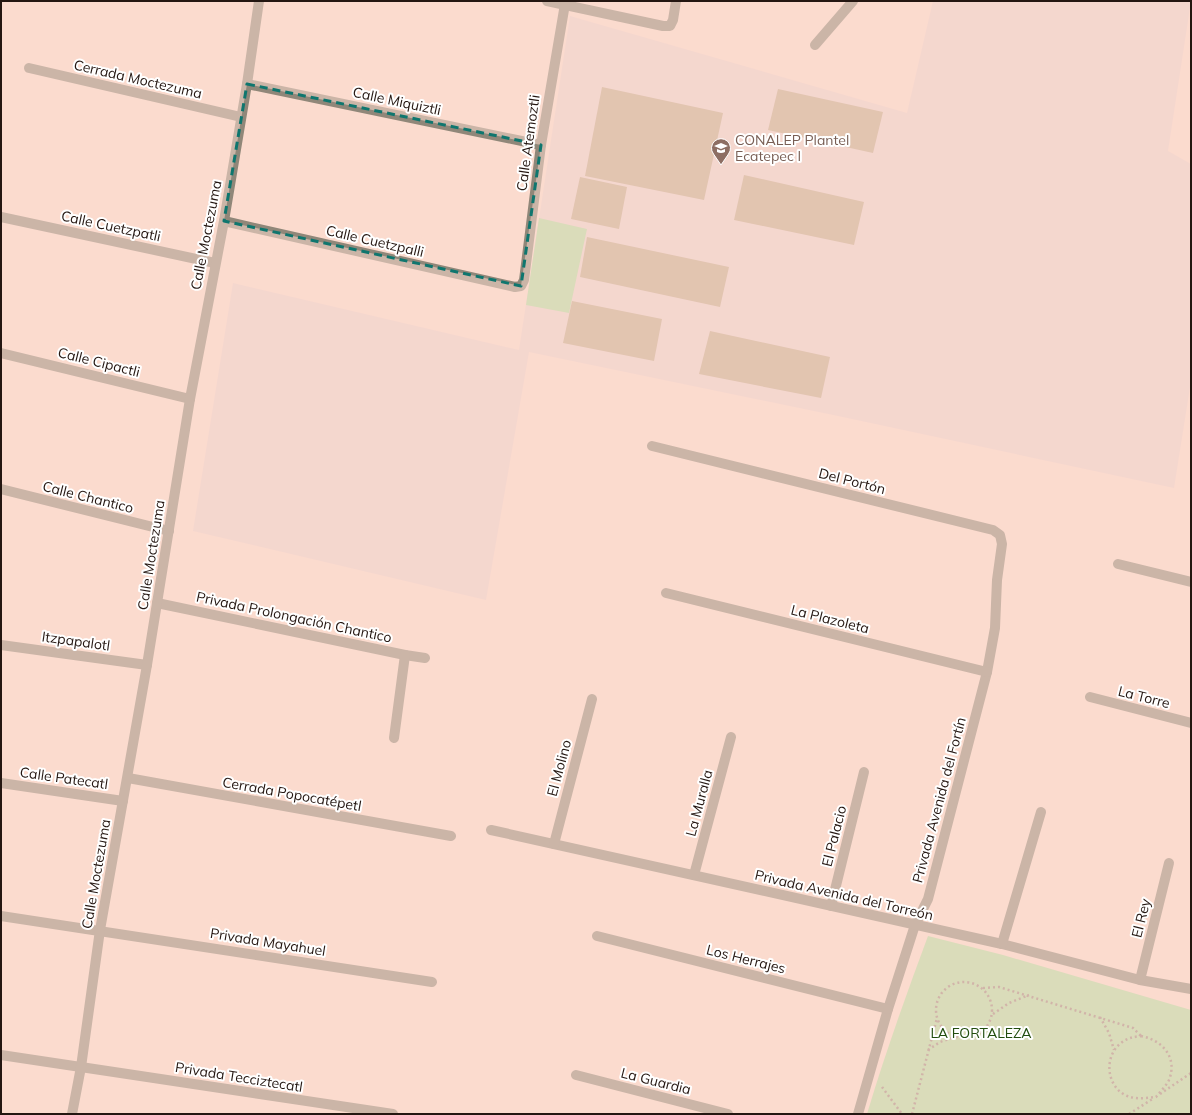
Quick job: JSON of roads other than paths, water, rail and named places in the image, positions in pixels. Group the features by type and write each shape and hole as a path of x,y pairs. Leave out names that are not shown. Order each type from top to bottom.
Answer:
{"street":[{"name":"Calle Moctezuma","path":"72,1114 81,1067 100,930 128,778 190,399 224,221 259,1"},
{"path":"548,1 663,26 670,26 673,20 676,1"},
{"path":"815,45 853,1"},
{"name":"Calle Atemoztli","path":"521,286 524,280 541,145 565,4"},
{"name":"Cerrada Moctezuma","path":"29,68 241,117"},
{"name":"Calle Miquiztli","path":"247,84 541,145"},
{"name":"Calle Cuetzpatli","path":"1,216 215,263"},
{"name":"Calle Cuetzpalli","path":"224,221 515,287 521,286"},
{"name":"Calle Cipactli","path":"1,353 190,399"},
{"name":"Del Portón","path":"652,446 993,530 1000,535 1002,544 997,580"},
{"name":"Calle Chantico","path":"1,489 169,531"},
{"path":"1118,564 1191,582"},
{"name":"Privada Avenida del Fortín","path":"858,1114 888,1009 915,925 928,898 987,672 995,628 997,580"},
{"name":"La Plazoleta","path":"666,593 987,672"},
{"name":"Privada Prolongación Chantico","path":"157,603 425,658"},
{"name":"Itzpapalotl","path":"1,645 147,665"},
{"path":"394,738 405,655"},
{"name":"La Torre","path":"1090,697 1191,724"},
{"name":"El Molino","path":"554,844 592,699"},
{"name":"La Muralla","path":"694,875 731,737"},
{"name":"El Palacio","path":"831,906 864,772"},
{"name":"Cerrada Popocatépetl","path":"128,778 451,836"},
{"name":"Calle Patecatl","path":"1,783 124,801"},
{"path":"1002,944 1041,812"},
{"name":"Privada Avenida del Torreón","path":"491,830 1002,944 1140,980 1191,989"},
{"name":"El Rey","path":"1140,980 1169,863"},
{"name":"Privada Mayahuel","path":"1,916 432,982"},
{"name":"Los Herrajes","path":"597,936 888,1009"},
{"name":"Privada Tecciztecatl","path":"1,1054 393,1114"},
{"name":"La Guardia","path":"576,1075 728,1114"}],"place":[{"name":"CONALEP Plantel Ecatepec I","path":"721,165"}],"park label":[{"name":"LA FORTALEZA","path":"981,1033"}]}
